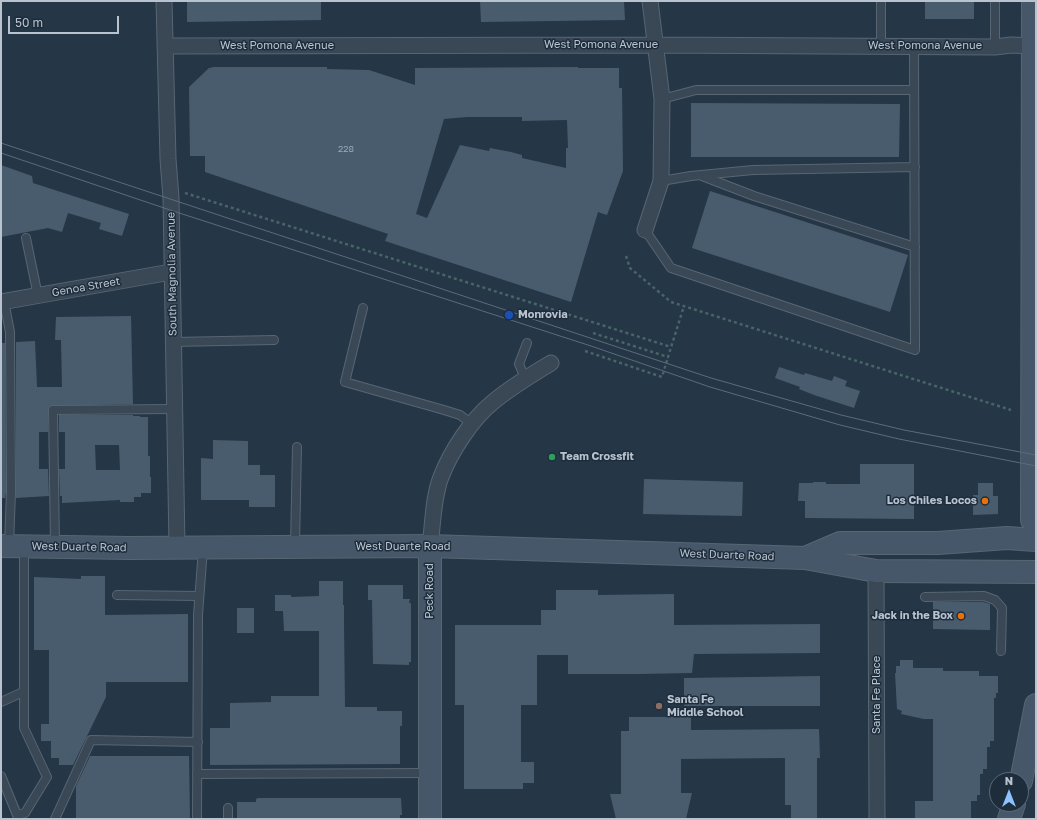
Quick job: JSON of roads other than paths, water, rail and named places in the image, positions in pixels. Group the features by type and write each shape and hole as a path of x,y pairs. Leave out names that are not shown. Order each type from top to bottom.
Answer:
{"main road":[{"path":"1033,1 1035,45 1032,520 1036,524"},
{"name":"West Duarte Road","path":"805,558 840,543 938,543 1007,538 1036,540"},
{"name":"West Duarte Road","path":"11,546 129,548 430,546 805,558 876,571 1036,572"},
{"name":"Peck Road","path":"430,546 430,819"},
{"path":"1023,772 1036,705"}],"street":[{"name":"South Magnolia Avenue","path":"164,1 168,159 171,198 171,272 177,547"},
{"path":"645,230 661,181 662,99 650,1"},
{"name":"West Pomona Avenue","path":"165,46 655,45 995,47 1035,45"},
{"name":"Genoa Street","path":"3,302 171,272"},
{"name":"Peck Road","path":"430,546 434,507 441,477 454,451 472,424 492,403 525,378 551,363"},
{"name":"Santa Fe Place","path":"876,571 877,819"}],"lane":[{"path":"881,1 881,46"},
{"path":"995,47 996,1"},
{"path":"645,230 671,268 915,350 914,46"},
{"path":"662,99 696,90 914,90"},
{"path":"661,181 700,175 753,170 915,167"},
{"path":"700,175 754,196 915,248"},
{"path":"26,238 38,296"},
{"path":"1,776 17,815 25,813 47,777 24,728 23,692 11,546 10,332 3,302"},
{"path":"363,308 345,382 460,415 472,424"},
{"path":"173,342 274,340"},
{"path":"525,378 519,364 527,343"},
{"path":"54,546 53,410 174,409"},
{"path":"295,546 297,447"},
{"path":"197,819 198,615 204,547"},
{"path":"117,595 199,596"},
{"path":"925,597 984,596 995,600 1002,608 1001,651"},
{"path":"1,702 23,692"},
{"path":"55,819 91,740 198,742"},
{"path":"197,774 430,773"},
{"path":"228,808 228,819"}],"tram line":[{"path":"1,143 711,378 841,415 904,430 1036,455"},
{"path":"1,153 170,210 591,346 710,387 840,425 899,439 1036,466"}],"place":[{"name":"Monrovia","path":"509,315"},
{"name":"Team Crossfit","path":"552,457"},
{"name":"Los Chiles Locos","path":"985,501"},
{"name":"Jack in the Box","path":"961,616"},
{"name":"Santa Fe Middle School","path":"659,706"}]}
